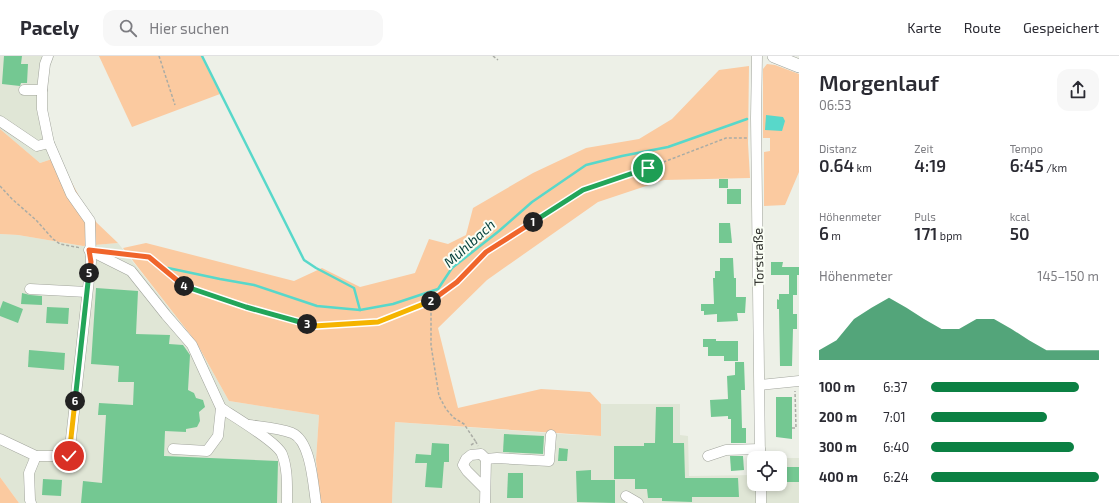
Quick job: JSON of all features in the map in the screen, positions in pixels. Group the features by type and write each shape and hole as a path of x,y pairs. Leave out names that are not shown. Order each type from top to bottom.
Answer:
{"main road":[{"path":"774,56 799,66"}],"street":[{"path":"0,439 36,456 69,456 86,295 91,262 89,250 90,221 71,194 49,143 42,109 42,90 48,56"},
{"name":"Torstraße","path":"757,56 760,451"},
{"path":"24,90 42,90"},
{"path":"0,121 37,146 49,143"},
{"path":"89,250 131,271 192,345 221,408 218,436 207,451 173,449"},
{"path":"30,289 86,295"},
{"path":"760,385 797,381"},
{"path":"221,408 269,441 281,452 286,468 287,503"},
{"path":"246,425 293,433 304,444 312,474 316,503"},
{"path":"486,460 497,458 549,461 551,435"},
{"path":"708,456 726,450 747,452"},
{"path":"485,489 463,465 466,459 471,455 481,454 486,460 485,503"},
{"path":"31,503 29,473 36,456"},
{"path":"761,491 761,503"},
{"path":"626,496 638,503"}],"path":[{"path":"159,56 175,105"},
{"path":"493,56 498,60"},
{"path":"112,252 149,257 185,286 246,307 314,326 378,322 429,303 457,282 486,252 583,190 648,168 726,138 757,138"},
{"path":"0,186 12,199 36,220 53,239 60,244 89,250"},
{"path":"429,303 431,309 430,345 439,396 446,409 454,418 464,424 476,442"},
{"path":"792,428 796,428 797,381"}],"shaded area":[{"path":"0,56 54,56 50,66 46,94 47,115 58,157 40,163 0,129"},
{"path":"99,56 201,56 220,94 132,127"},
{"path":"767,64 775,65 799,74 799,172 785,205 764,206 764,152 770,151 770,138 763,138 763,69"},
{"path":"749,66 748,143 750,178 664,180 598,202 487,280 438,328 458,408 541,389 590,392 601,404 601,436 395,422 392,503 320,503 316,460 319,415 229,401 196,342 123,248 146,243 294,281 322,268 360,287 415,273 429,239 448,244 466,235 473,208 533,173 586,148 639,139 672,119 719,70"},
{"path":"0,129 40,163 58,157 86,209 97,223 118,243 83,246 18,235 0,234"},
{"path":"0,234 18,235 83,246 118,243 196,342 229,401 319,415 316,460 320,503 19,503 0,477"},
{"path":"601,404 680,404 680,435 688,436 689,476 747,475 747,491 787,491 787,458 799,458 799,503 392,503 395,422 600,436"},
{"path":"0,477 19,503 0,503"}],"water":[{"path":"766,115 783,117 785,121 782,131 765,130"}],"building":[{"path":"4,56 22,56 21,64 28,64 27,83 21,83 20,86 2,84"},
{"path":"719,179 728,179 728,188 719,188"},
{"path":"727,189 741,189 741,204 727,204"},
{"path":"719,223 730,223 732,243 719,243"},
{"path":"720,258 733,258 734,278 736,278 736,297 746,297 745,313 737,313 738,321 717,322 717,314 704,315 704,311 701,311 701,304 714,304 713,278 715,278 715,271 720,271"},
{"path":"771,262 783,262 782,267 799,267 799,275 797,275 797,295 793,295 793,314 797,314 797,329 793,329 792,366 780,366 779,309 777,309 777,299 779,300 779,294 789,294 789,275 771,275"},
{"path":"96,288 138,291 136,334 170,335 169,344 183,345 190,355 188,390 194,393 196,398 203,400 205,407 199,412 200,421 197,427 186,429 186,432 165,431 164,456 278,461 277,503 81,503 83,481 102,483 106,415 98,415 99,403 133,405 134,382 118,382 119,366 91,364"},
{"path":"22,293 42,296 42,305 21,304"},
{"path":"3,301 23,309 18,323 0,316 0,309"},
{"path":"47,307 69,308 68,324 46,323"},
{"path":"703,339 716,339 716,341 738,341 738,361 724,361 724,356 708,356 708,347 703,347"},
{"path":"29,350 65,353 64,370 28,367"},
{"path":"735,362 744,362 745,390 741,390 742,428 746,428 746,443 731,443 731,419 728,419 728,416 711,417 710,400 728,399 727,376 735,375"},
{"path":"776,397 792,397 792,439 776,437"},
{"path":"656,407 673,407 673,443 684,443 685,478 738,478 739,497 692,497 692,502 662,501 662,498 648,498 647,489 635,489 635,479 614,479 614,446 644,446 644,443 655,443"},
{"path":"504,434 544,436 543,454 503,452"},
{"path":"432,443 449,444 449,462 444,462 442,488 425,487 427,463 415,463 416,454 431,455"},
{"path":"559,448 568,449 567,461 558,461"},
{"path":"730,456 743,456 744,470 731,471"},
{"path":"787,467 799,467 799,482 787,482"},
{"path":"591,470 591,480 615,480 615,503 577,502 576,471"},
{"path":"508,473 523,473 523,498 507,498"},
{"path":"43,479 62,480 61,496 42,495"}],"waterway":[{"path":"202,56 304,260 354,288 360,310"},
{"name":"Mühlbach","path":"168,268 254,285 317,306 360,310 393,304 438,289 452,268 499,231 532,202 586,165 668,147 747,119"}],"route":[{"path":"69,456 91,262 89,250 149,257 185,286 246,307 314,326 378,322 429,303 457,282 486,252 583,190 648,168"}]}
